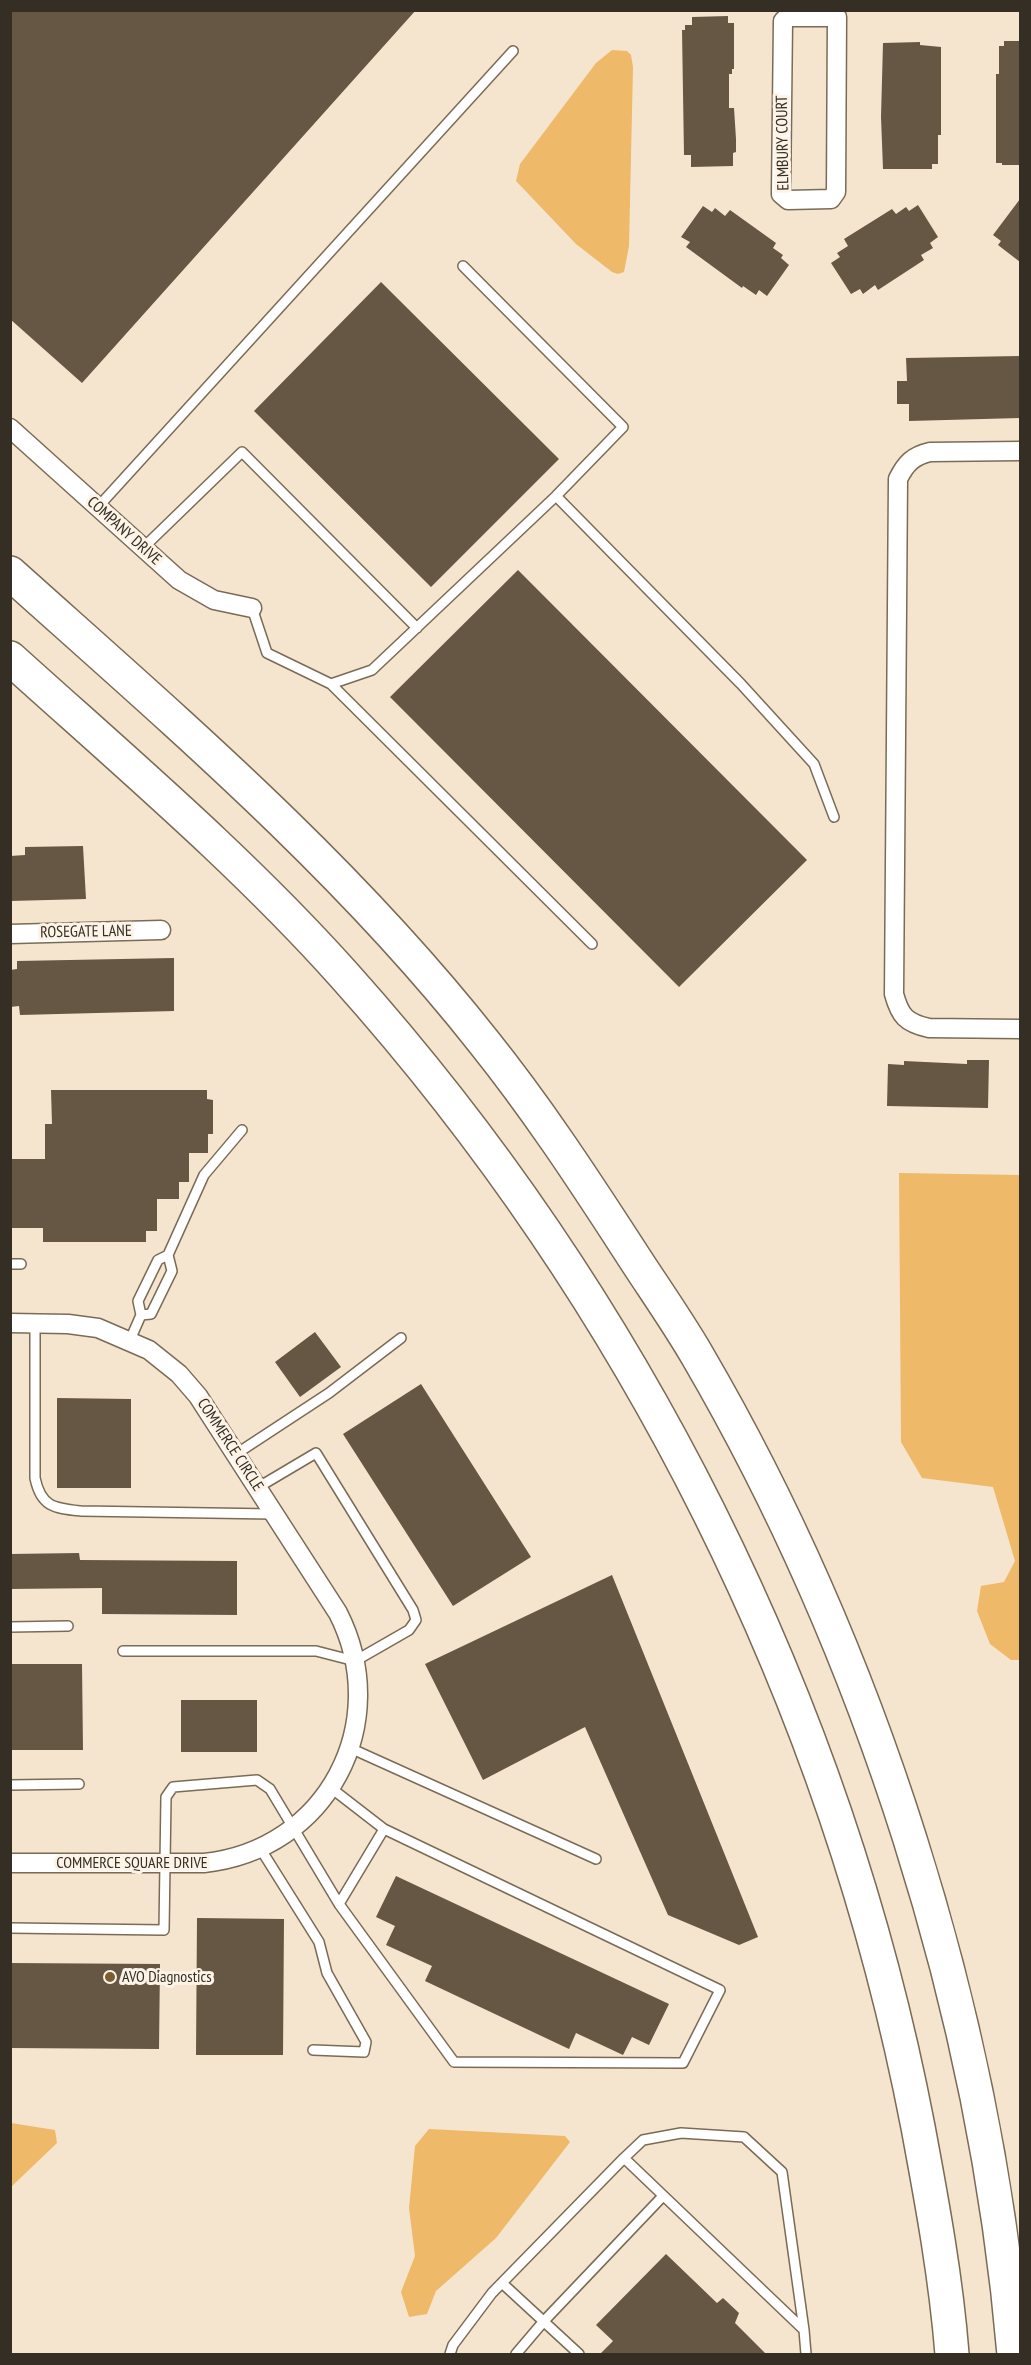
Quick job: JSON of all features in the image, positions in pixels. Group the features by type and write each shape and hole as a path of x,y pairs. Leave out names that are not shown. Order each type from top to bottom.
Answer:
{"highway":[{"path":"10,573 215,757 305,844 392,934 481,1038 566,1151 697,1354 778,1507 837,1640 892,1781 936,1931 970,2065 993,2186 1014,2355"},
{"path":"10,658 176,807 264,892 342,973 425,1070 510,1183 576,1277 640,1383 719,1532 779,1663 830,1798 877,1946 908,2076 930,2191 952,2355"}],"street":[{"name":"ELMBURY COURT","path":"839,14 836,192 831,199 788,200 783,197 781,191 783,21 787,17 839,14"},
{"name":"COMPANY DRIVE","path":"10,428 179,580 214,600 252,608"},
{"path":"1020,451 930,452 917,455 905,465 898,479 894,982 898,1007 905,1018 914,1025 929,1028 1020,1029"},
{"name":"ROSEGATE LANE","path":"10,934 161,930"},
{"name":"COMMERCE CIRCLE","path":"10,1323 68,1324 98,1328 130,1340 163,1360 188,1382 338,1613 356,1661 358,1679"},
{"name":"COMMERCE SQUARE DRIVE","path":"10,1863 218,1862 260,1848 294,1828 312,1812 331,1788 350,1748 357,1721 358,1679"}],"lane":[{"path":"98,507 513,51"},
{"path":"331,684 372,670 556,495 623,427 463,266"},
{"path":"143,548 242,452 417,628"},
{"path":"556,495 741,684 814,764 834,818"},
{"path":"252,608 267,653 331,684 592,944"},
{"path":"141,1315 151,1314 172,1270 168,1255 204,1175 242,1130"},
{"path":"130,1340 141,1315 138,1301 158,1260 168,1255"},
{"path":"35,1324 35,1478 38,1495 54,1508 81,1511 274,1514"},
{"path":"236,1454 328,1393 401,1338"},
{"path":"123,1651 316,1651 356,1661 409,1630 416,1620 413,1610 316,1453 257,1488"},
{"path":"10,1627 68,1626"},
{"path":"350,1748 596,1859"},
{"path":"10,1928 164,1930 166,1797 173,1787 257,1780 270,1789 339,1904 454,2062 683,2063 720,1990 384,1829 331,1788"},
{"path":"10,1785 79,1784"},
{"path":"339,1904 384,1829"},
{"path":"260,1848 319,1942 327,1973 366,2042 364,2052 313,2050"},
{"path":"450,2355 453,2345 492,2293 624,2158 643,2140 681,2133 744,2137 782,2172 806,2355"},
{"path":"624,2158 804,2330"},
{"path":"516,2355 544,2321 663,2196"},
{"path":"502,2283 579,2355"}],"shaded area":[{"path":"612,50 627,51 631,55 633,67 629,246 624,272 618,274 612,272 576,244 516,181 520,164 596,63"},
{"path":"899,1173 1020,1175 1020,1660 1011,1660 990,1644 977,1611 981,1586 1004,1582 1015,1561 993,1487 922,1478 901,1442"},
{"path":"11,2123 55,2130 57,2143 11,2187"},
{"path":"429,2129 565,2136 570,2142 496,2238 436,2291 427,2314 409,2317 401,2292 415,2256 409,2208 415,2146"}],"building":[{"path":"10,10 416,10 82,383 10,319"},
{"path":"728,16 728,23 734,23 734,69 732,69 732,74 729,74 729,108 734,108 736,139 733,166 691,167 691,155 684,155 682,30 685,30 685,25 692,25 692,17"},
{"path":"1004,41 1020,41 1020,165 996,163 996,74 999,74 999,46 1004,46"},
{"path":"920,42 920,45 941,47 941,135 938,135 938,164 932,164 932,169 883,169 881,117 883,43"},
{"path":"1020,199 1020,262 998,245 1001,241 993,235"},
{"path":"918,205 938,237 930,243 933,248 921,255 924,260 878,290 875,285 863,294 860,289 851,294 831,263 840,257 837,253 848,246 844,239 892,209 896,214 906,207 909,211"},
{"path":"703,206 712,212 715,208 725,216 730,210 776,243 773,248 783,255 781,258 789,265 767,296 759,290 756,295 743,286 742,288 686,247 690,242 681,237"},
{"path":"381,282 559,459 431,587 254,411"},
{"path":"1020,356 1020,418 909,421 909,404 897,404 897,381 907,381 906,358"},
{"path":"518,570 807,860 679,987 390,697"},
{"path":"83,846 86,899 10,901 10,856 25,855 25,847"},
{"path":"174,958 174,1011 20,1015 19,1006 10,1007 10,970 17,969 17,961"},
{"path":"967,1060 989,1060 988,1108 887,1106 888,1064 904,1065 904,1061 967,1064"},
{"path":"51,1090 207,1090 207,1099 213,1100 213,1134 208,1134 208,1153 189,1153 189,1182 179,1182 179,1199 157,1199 157,1231 146,1231 146,1242 43,1242 43,1228 10,1228 10,1159 45,1159 45,1124 52,1124"},
{"path":"315,1332 341,1367 300,1397 275,1362"},
{"path":"421,1384 531,1557 453,1606 343,1434"},
{"path":"57,1398 131,1399 131,1488 57,1488"},
{"path":"79,1553 80,1560 237,1561 237,1615 102,1614 102,1588 10,1589 10,1554"},
{"path":"612,1575 758,1937 739,1945 668,1915 585,1727 483,1780 425,1664"},
{"path":"10,1664 82,1664 83,1750 10,1750"},
{"path":"181,1700 257,1700 257,1752 181,1752"},
{"path":"396,1876 669,2004 649,2045 632,2037 623,2055 576,2033 569,2049 425,1981 432,1966 386,1945 395,1926 376,1917"},
{"path":"197,1918 284,1919 283,2055 196,2055"},
{"path":"10,1963 160,1964 159,2049 10,2048"},
{"path":"666,2254 717,2303 723,2298 739,2313 735,2323 767,2355 599,2355 613,2341 596,2325"}],"place":[{"name":"AVO Diagnostics","path":"110,1977"}]}
